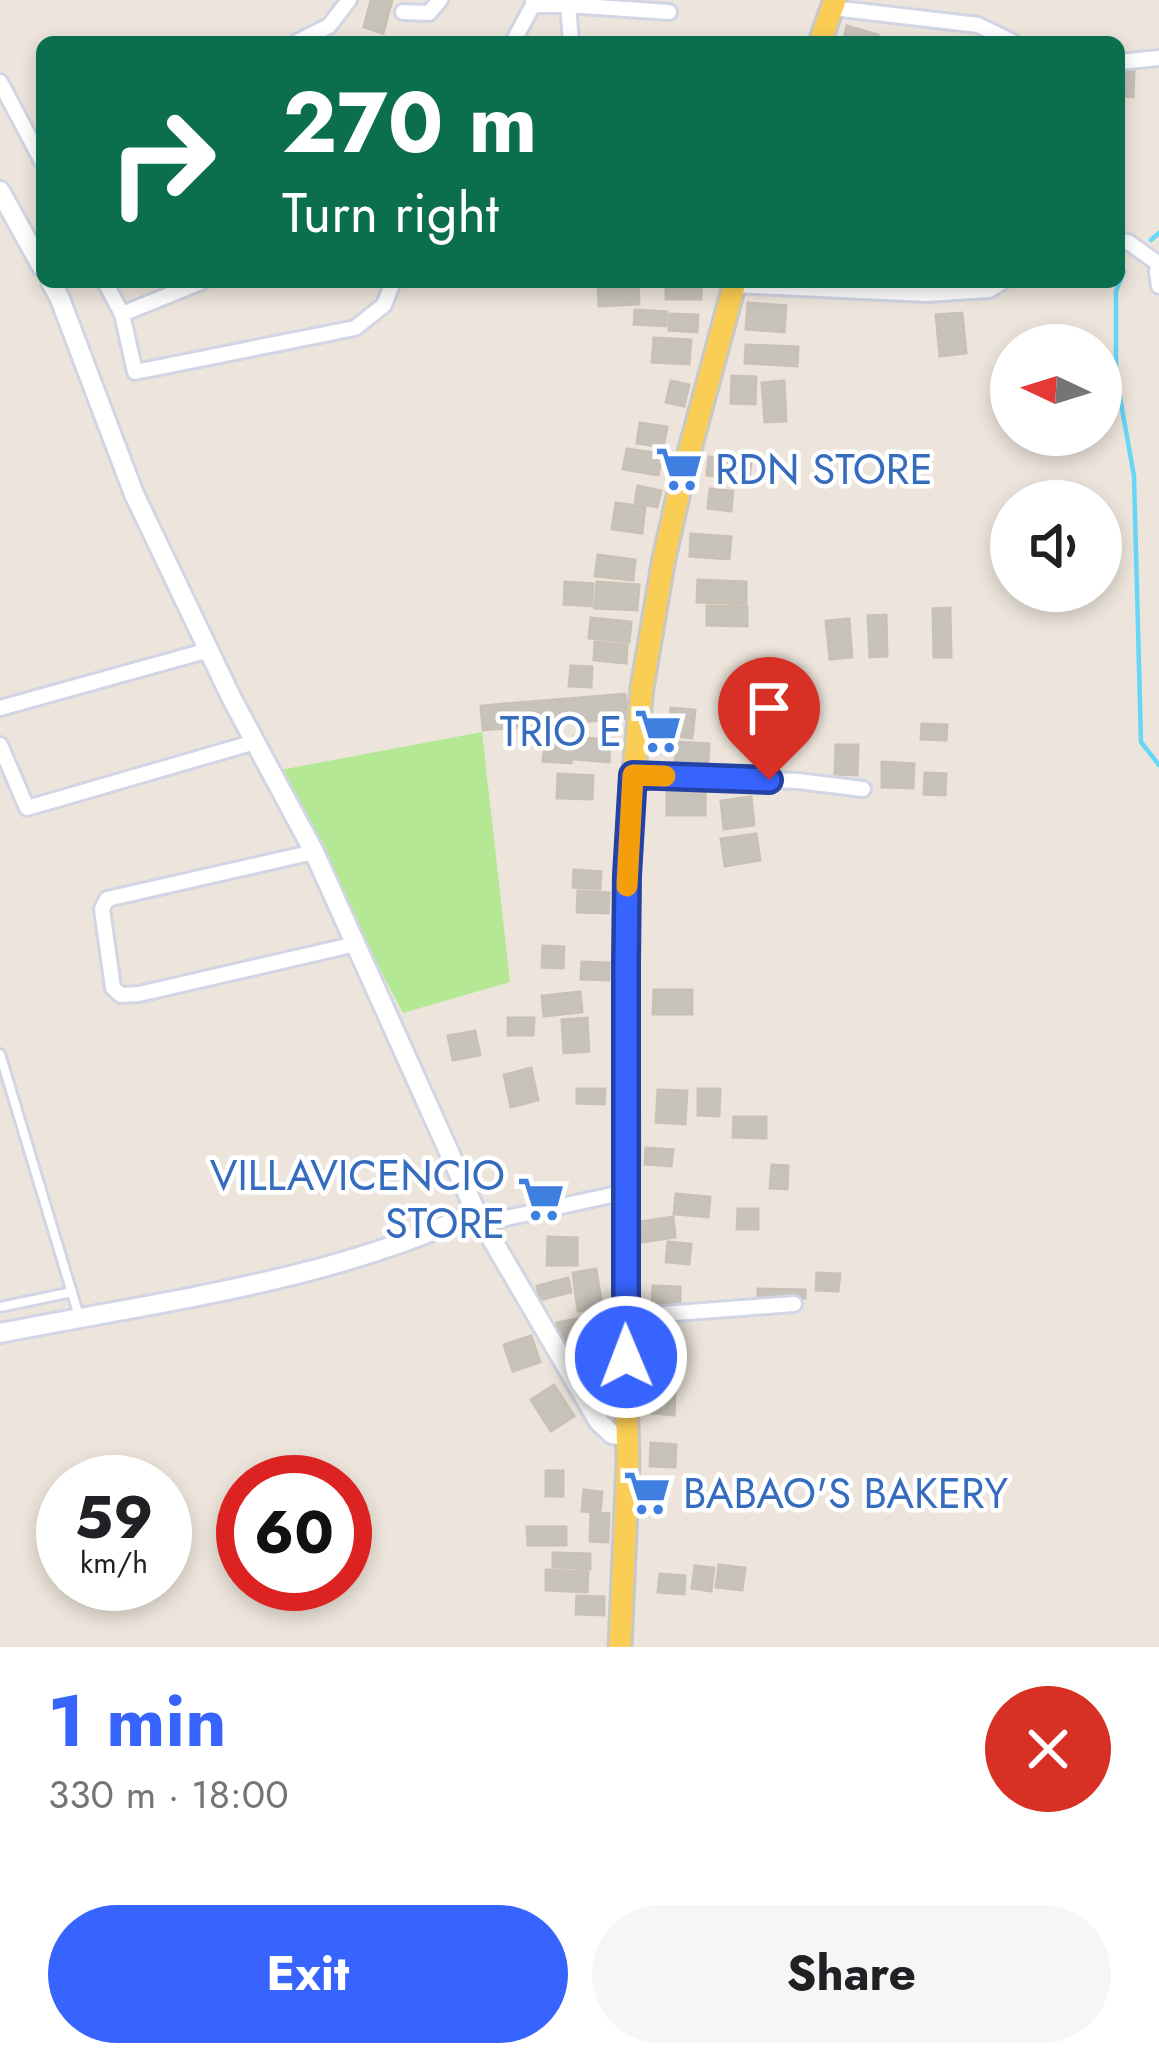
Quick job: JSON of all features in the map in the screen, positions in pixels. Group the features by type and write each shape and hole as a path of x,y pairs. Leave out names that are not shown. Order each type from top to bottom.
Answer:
{"main road":[{"path":"822,36 834,4"},
{"path":"620,1647 627,1538 626,962 633,775 664,558 733,288"}],"street":[{"path":"309,36 328,26 350,0"},
{"path":"403,12 429,14 440,0"},
{"path":"516,36 533,3 669,12"},
{"path":"568,4 571,36"},
{"path":"834,4 978,25 1001,36"},
{"path":"1125,61 1159,58"},
{"path":"0,82 36,140"},
{"path":"0,191 36,255"},
{"path":"1125,242 1159,265 1159,286"},
{"path":"54,288 134,494 314,852 480,1217 598,1422 612,1434 628,1437"},
{"path":"108,288 122,314 135,372 355,328 384,304 391,288"},
{"path":"122,314 187,288"},
{"path":"811,288 926,294 992,288"},
{"path":"0,709 209,650"},
{"path":"0,745 27,808 255,742"},
{"path":"633,775 798,781 863,789"},
{"path":"314,852 107,898 102,908 113,988 121,995 139,994 356,944"},
{"path":"0,1333 294,1275 480,1217 626,1192"},
{"path":"624,1317 794,1304"}],"lane":[{"path":"0,1054 80,1317"},
{"path":"0,1307 72,1292"}],"green space":[{"path":"482,732 510,982 403,1013 275,771"}],"building":[{"path":"371,0 392,0 383,33 364,27"},
{"path":"847,26 878,35 878,36 844,36"},
{"path":"1125,70 1134,71 1133,97 1125,96"},
{"path":"598,288 638,288 639,304 599,306"},
{"path":"666,288 701,288 701,299 666,299"},
{"path":"748,303 786,306 784,332 746,329"},
{"path":"635,310 667,312 666,326 634,324"},
{"path":"962,313 966,353 940,356 936,315"},
{"path":"670,314 698,315 697,332 669,330"},
{"path":"654,338 691,340 689,364 652,362"},
{"path":"746,345 798,347 797,366 745,363"},
{"path":"732,376 756,377 755,404 731,403"},
{"path":"671,381 689,385 684,406 666,402"},
{"path":"784,381 786,421 765,422 762,383"},
{"path":"640,423 667,427 663,447 637,443"},
{"path":"627,449 662,454 658,475 623,469"},
{"path":"709,457 751,461 749,479 707,475"},
{"path":"638,486 661,491 657,507 635,502"},
{"path":"710,489 733,491 731,511 708,508"},
{"path":"616,503 645,507 642,533 612,529"},
{"path":"691,534 731,537 729,559 690,556"},
{"path":"598,555 635,560 633,580 595,576"},
{"path":"698,580 746,582 746,604 697,602"},
{"path":"565,582 593,584 592,606 564,604"},
{"path":"597,582 639,585 637,610 595,608"},
{"path":"707,606 747,607 747,626 707,625"},
{"path":"950,608 951,657 934,657 933,609"},
{"path":"886,615 887,656 870,657 868,616"},
{"path":"591,618 631,622 629,642 589,638"},
{"path":"849,619 852,657 830,659 826,621"},
{"path":"595,642 627,645 626,663 594,660"},
{"path":"571,666 592,667 591,687 569,686"},
{"path":"625,694 627,718 483,730 481,706"},
{"path":"671,708 695,710 692,738 668,735"},
{"path":"922,724 947,725 946,740 921,739"},
{"path":"574,737 610,740 609,762 572,759"},
{"path":"677,742 709,744 707,776 674,773"},
{"path":"545,743 573,745 571,763 543,761"},
{"path":"836,745 858,745 857,775 835,774"},
{"path":"882,762 914,764 913,788 882,787"},
{"path":"925,773 946,774 945,795 924,794"},
{"path":"558,774 593,776 592,799 557,798"},
{"path":"667,788 705,788 705,815 667,815"},
{"path":"751,797 754,825 724,829 721,801"},
{"path":"756,834 760,860 725,866 721,839"},
{"path":"574,870 601,872 600,889 573,887"},
{"path":"578,891 609,893 608,913 577,912"},
{"path":"543,946 564,947 563,968 542,967"},
{"path":"582,962 609,963 609,980 581,979"},
{"path":"654,990 692,990 692,1014 653,1014"},
{"path":"580,992 582,1012 544,1016 542,996"},
{"path":"508,1018 534,1018 533,1035 508,1035"},
{"path":"587,1018 589,1051 564,1053 562,1020"},
{"path":"475,1031 480,1055 453,1060 448,1036"},
{"path":"531,1068 538,1100 511,1107 504,1075"},
{"path":"577,1089 605,1089 604,1104 577,1103"},
{"path":"698,1089 720,1089 719,1116 698,1115"},
{"path":"658,1090 687,1091 685,1124 656,1122"},
{"path":"734,1117 766,1117 766,1138 733,1137"},
{"path":"646,1148 673,1150 671,1166 645,1164"},
{"path":"772,1165 788,1166 787,1189 770,1188"},
{"path":"676,1194 710,1197 708,1217 674,1214"},
{"path":"738,1209 758,1209 758,1229 737,1229"},
{"path":"673,1217 675,1237 642,1242 640,1222"},
{"path":"548,1237 577,1238 577,1265 547,1265"},
{"path":"668,1242 691,1244 689,1264 666,1262"},
{"path":"596,1269 602,1307 578,1311 573,1273"},
{"path":"817,1273 840,1274 838,1291 816,1290"},
{"path":"568,1278 571,1292 540,1300 537,1286"},
{"path":"653,1286 680,1287 680,1305 652,1304"},
{"path":"758,1289 805,1290 805,1298 758,1297"},
{"path":"587,1317 594,1348 563,1354 557,1323"},
{"path":"531,1336 540,1362 513,1371 504,1345"},
{"path":"554,1385 574,1416 551,1431 531,1400"},
{"path":"654,1393 675,1394 674,1415 652,1413"},
{"path":"651,1443 676,1445 675,1467 650,1466"},
{"path":"546,1471 563,1471 563,1496 546,1496"},
{"path":"584,1490 602,1492 600,1512 582,1511"},
{"path":"591,1513 609,1514 608,1542 590,1541"},
{"path":"527,1527 566,1527 566,1545 528,1545"},
{"path":"553,1553 590,1554 590,1569 553,1567"},
{"path":"719,1565 745,1568 742,1590 716,1587"},
{"path":"695,1566 714,1568 711,1591 692,1588"},
{"path":"546,1570 588,1572 587,1592 546,1590"},
{"path":"660,1574 685,1576 684,1594 658,1592"},
{"path":"577,1596 604,1597 604,1615 576,1614"}],"waterway":[{"path":"1151,240 1159,233"},
{"path":"1117,288 1116,375 1134,476 1141,742 1159,765"}],"slow traffic":[{"path":"627,886 633,775 665,776"}],"place":[{"name":"RDN STORE","path":"679,469"},
{"name":"TRIO E","path":"658,731"},
{"name":"VILLAVICENCIO STORE","path":"541,1199"},
{"name":"BABAO'S BAKERY","path":"647,1493"}],"route":[{"path":"626,1357 627,875 633,775 769,780"}]}
